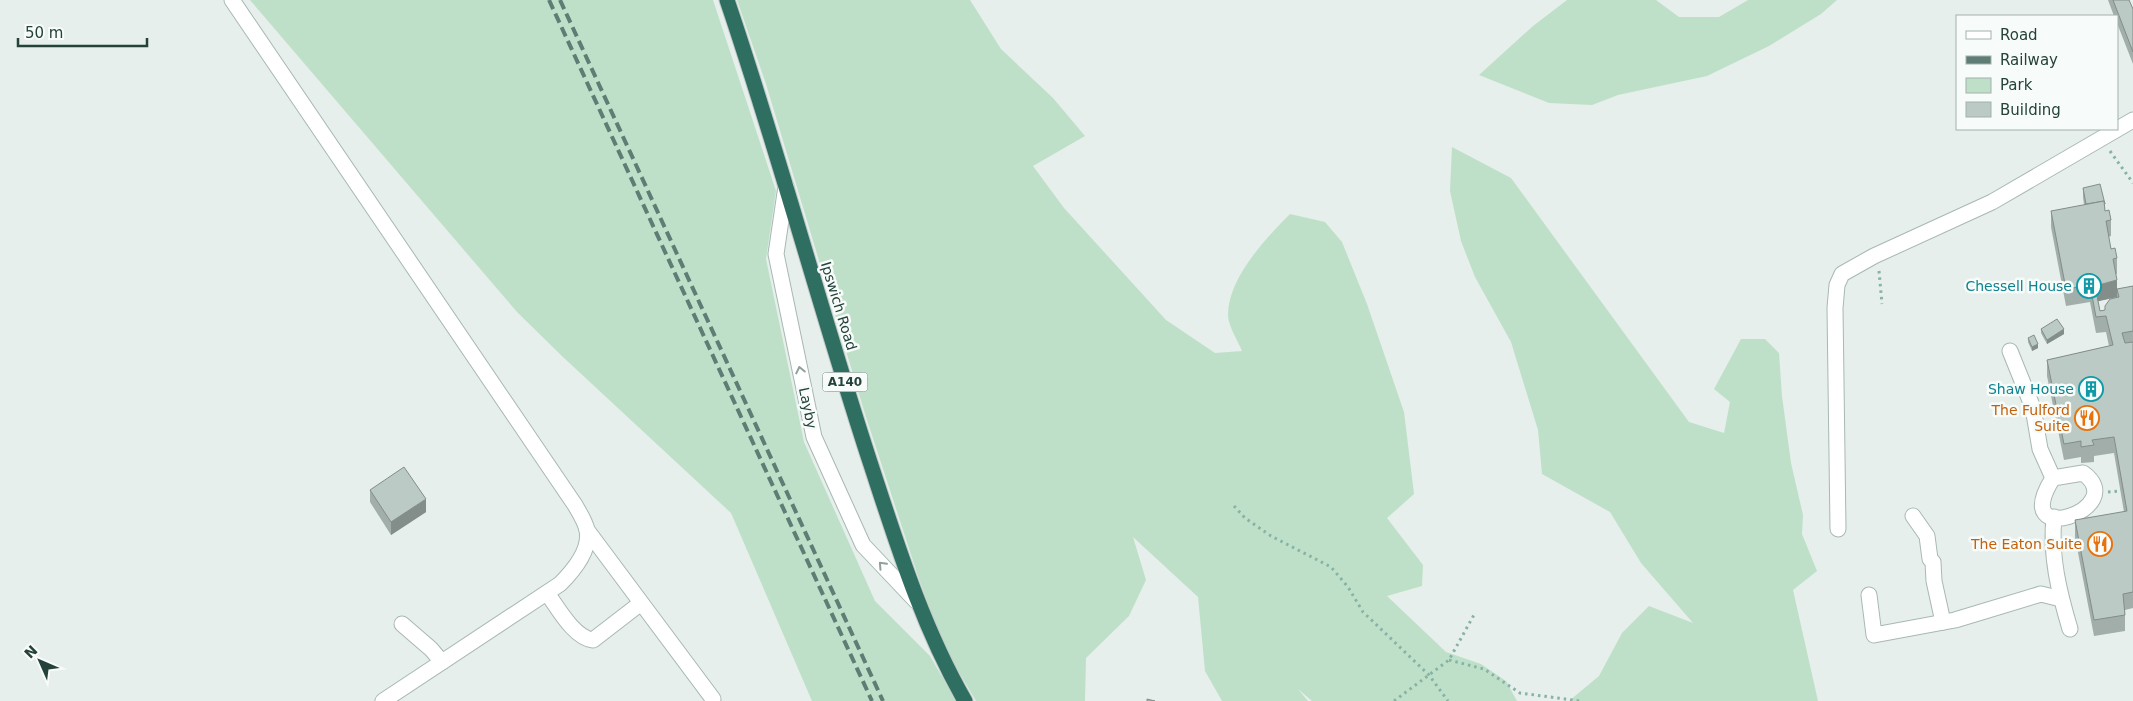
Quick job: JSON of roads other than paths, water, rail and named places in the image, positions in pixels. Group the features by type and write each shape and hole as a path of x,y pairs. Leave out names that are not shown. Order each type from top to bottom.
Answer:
{"highway":[{"name":"Ipswich Road","path":"726,0 786,186 855,416 916,601 946,668 965,701"}],"lane":[{"path":"232,0 575,504 587,530 713,699"},
{"path":"2118,129 2133,120"},
{"path":"1838,529 1835,308 1837,285 1842,274 1874,256 1992,202 2116,130"},
{"name":"Layby","path":"786,186 776,254 814,437 863,545 916,601"},
{"path":"2010,351 2031,400 2040,449 2053,478"},
{"path":"2083,473 2094,479 2100,492 2096,506 2085,514 2067,519 2054,518 2047,511 2043,500 2044,492 2053,478 2083,473"},
{"path":"1913,516 1927,536 1930,559 1934,562 1934,581 1943,622"},
{"path":"2054,518 2052,536 2060,599 2070,629"},
{"path":"383,701 547,593 572,573 583,556 587,530"},
{"path":"547,593 578,633 587,639 593,640 641,602"},
{"path":"1869,595 1874,635 1943,622 2041,594 2060,599"},
{"path":"402,624 431,649 442,662"}],"railway":[{"path":"549,0 872,701"},
{"path":"560,0 883,701"}],"place":[{"name":"Chessell House","path":"2089,286"},
{"name":"Shaw House","path":"2091,389"},
{"name":"The Fulford Suite","path":"2087,418"},
{"name":"The Eaton Suite","path":"2100,544"}]}
